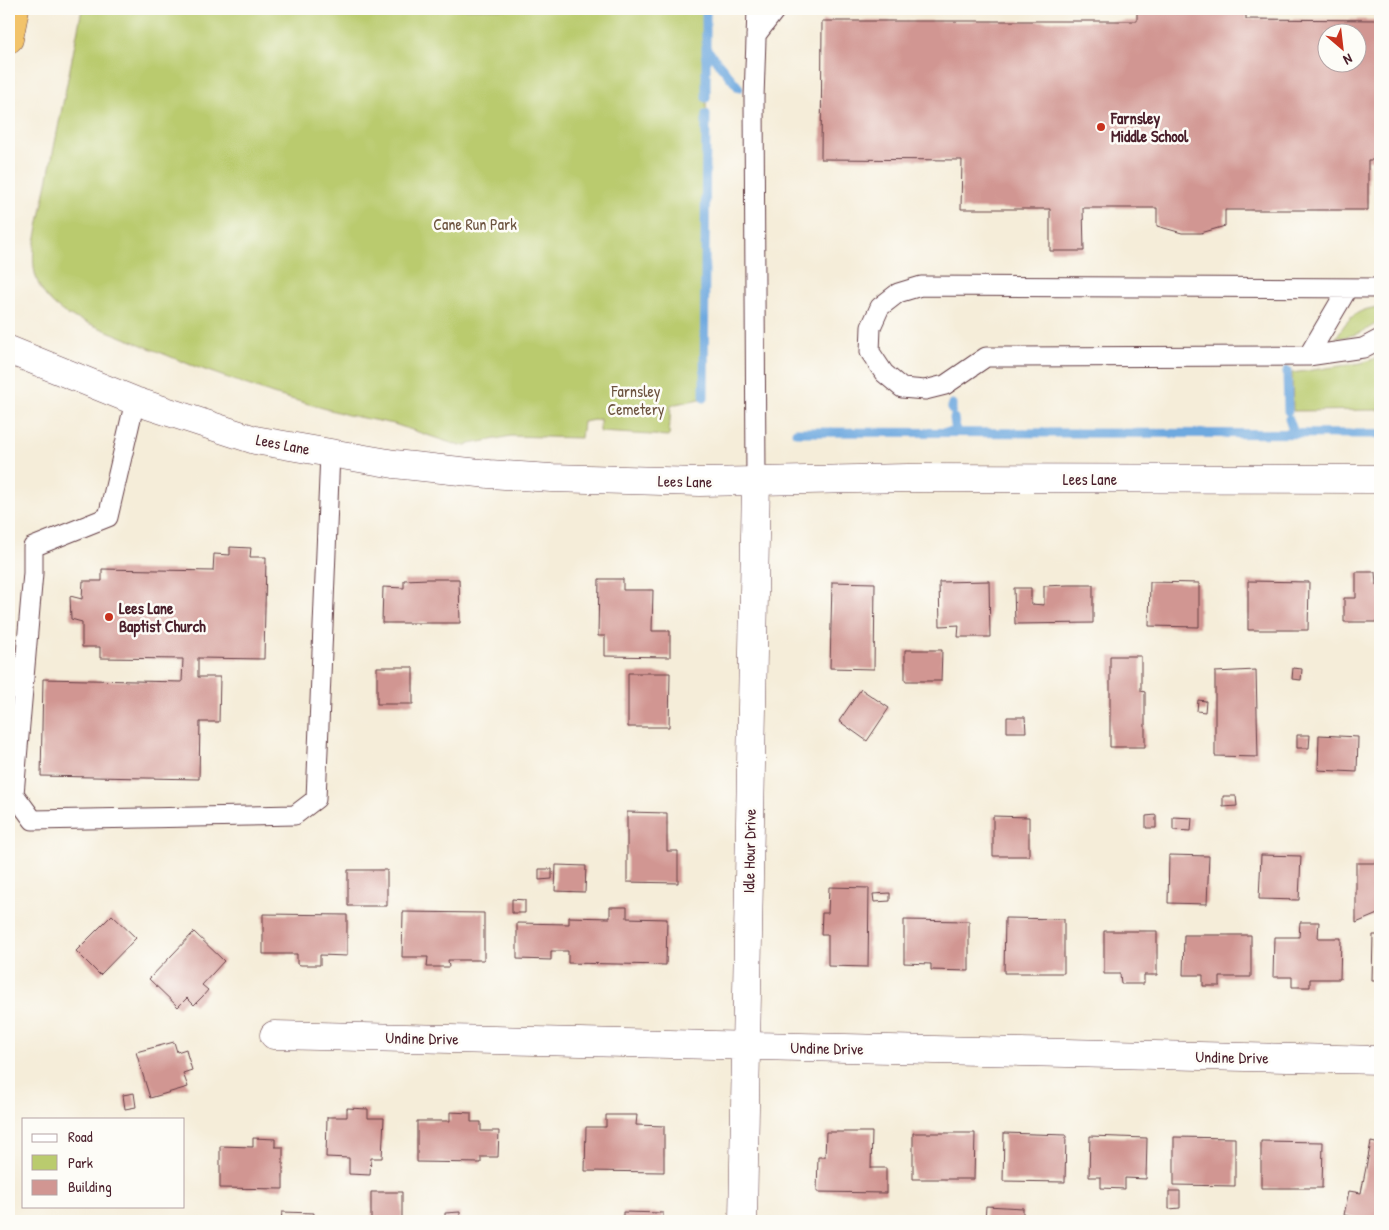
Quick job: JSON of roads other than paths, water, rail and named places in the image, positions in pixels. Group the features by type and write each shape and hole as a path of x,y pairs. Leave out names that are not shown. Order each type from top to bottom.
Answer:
{"street":[{"name":"Lees Lane","path":"9,350 135,401 255,440 394,464 489,474 551,478 700,482 908,478 1380,479"},
{"name":"Idle Hour Drive","path":"743,1221 756,480"},
{"name":"Undine Drive","path":"274,1035 1380,1060"}],"lane":[{"path":"756,480 754,98 757,9"},
{"path":"756,35 776,9"},
{"path":"1380,288 921,286 898,293 880,307 871,327 870,352 884,373 902,388 925,390 945,385 986,357 1308,356 1363,348 1380,339"},
{"path":"1308,356 1348,288"},
{"path":"135,401 108,517 33,547 33,573 14,794 33,820 296,815 316,799 330,453"}],"waterway":[{"path":"706,9 706,98"},
{"path":"706,48 739,88"},
{"path":"704,398 706,114"},
{"path":"1287,371 1288,411"},
{"path":"952,404 952,410"},
{"path":"954,418 956,432"},
{"path":"1289,419 1294,433"},
{"path":"796,432 1380,434"}],"place":[{"name":"Farnsley Middle School","path":"1101,127"},
{"name":"Lees Lane Baptist Church","path":"109,617"}],"park label":[{"name":"Cane Run Park","path":"475,224"},
{"name":"Farnsley Cemetery","path":"636,400"}]}
